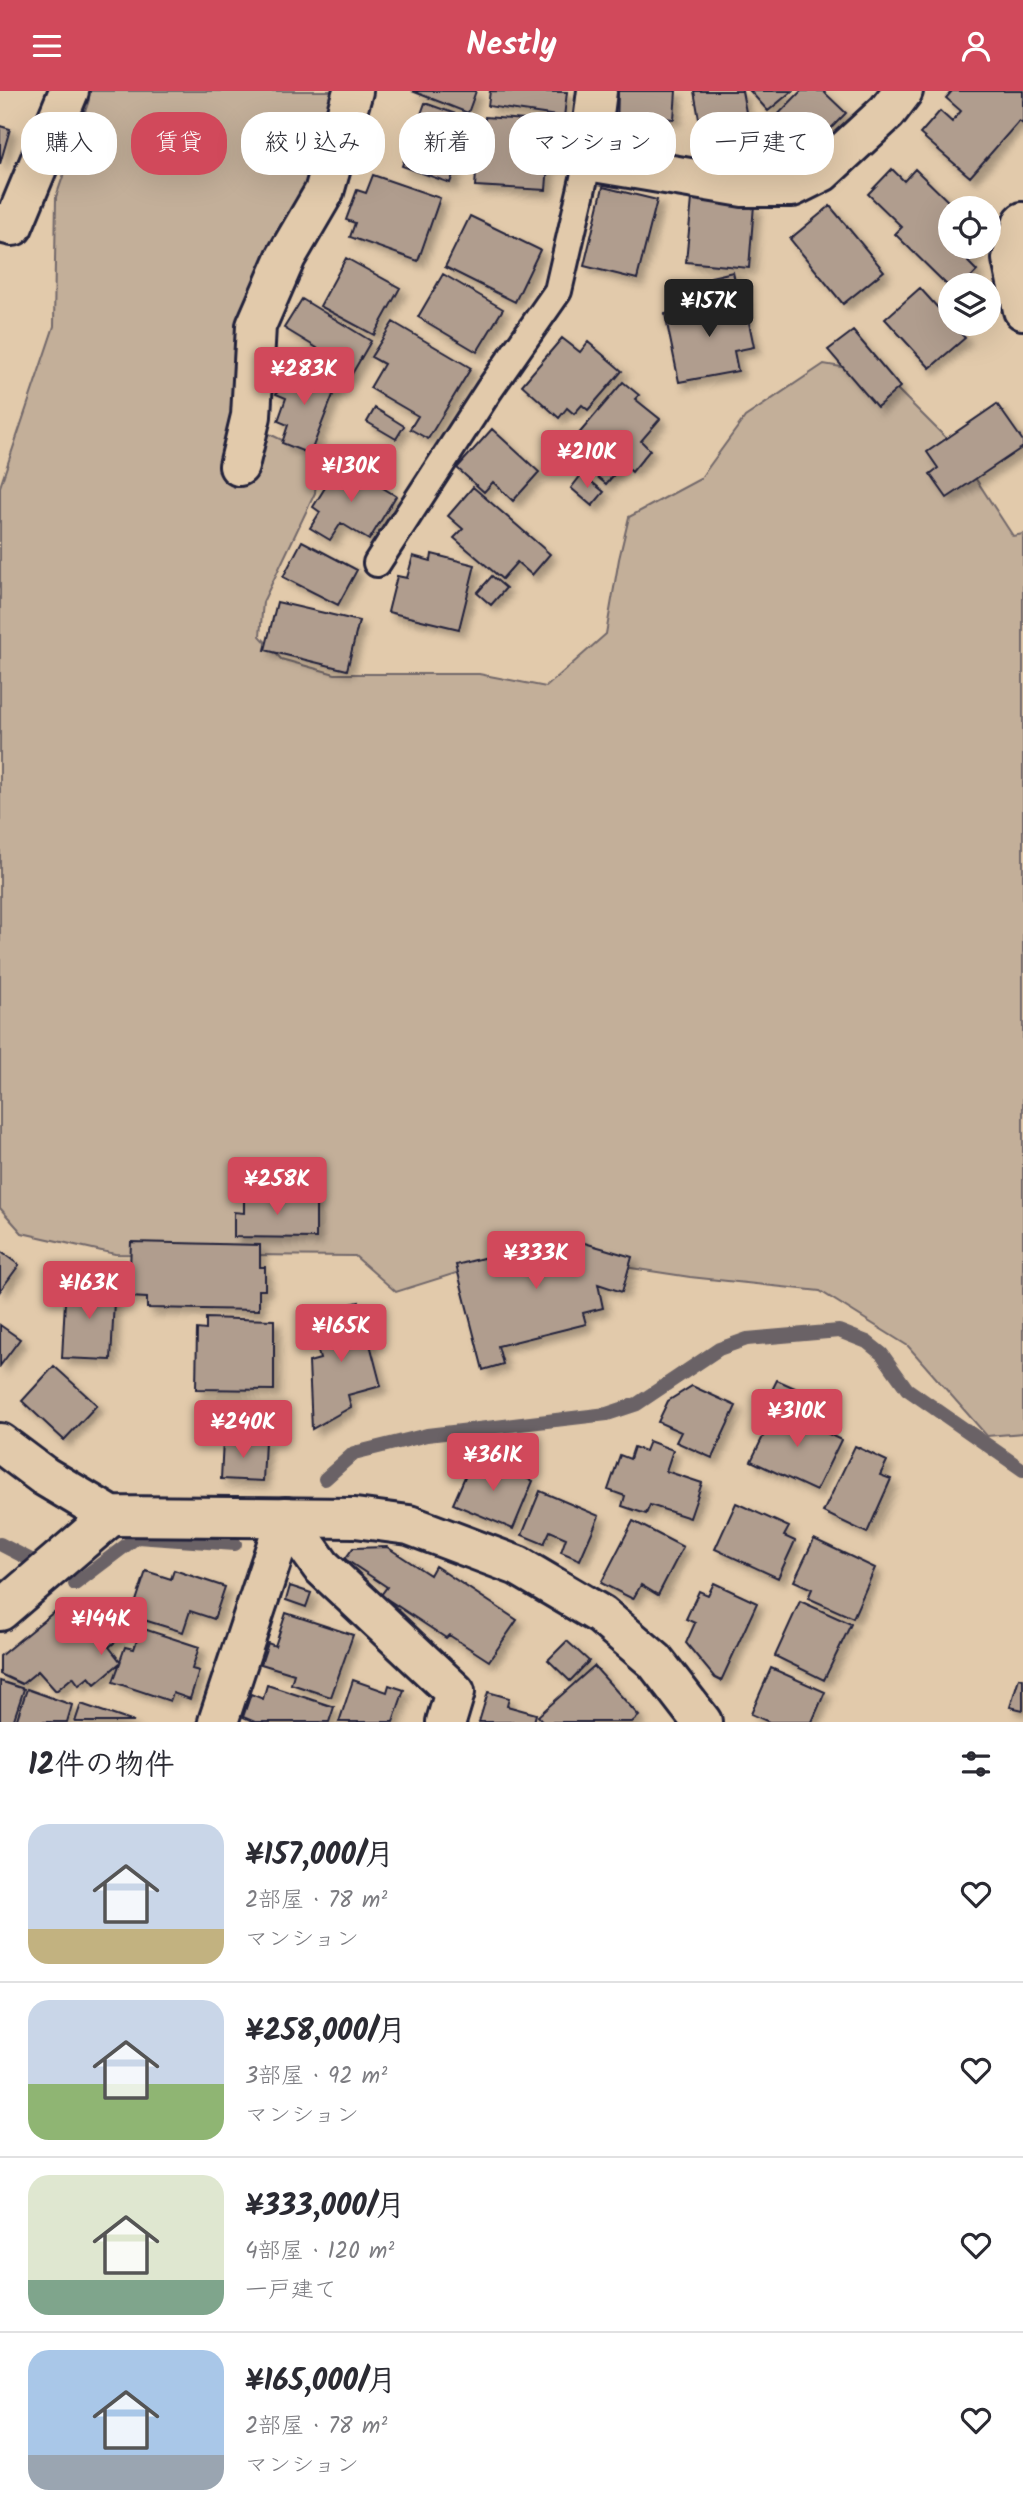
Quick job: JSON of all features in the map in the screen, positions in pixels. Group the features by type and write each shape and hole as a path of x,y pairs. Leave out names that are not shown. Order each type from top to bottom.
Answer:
{"street":[{"path":"0,223 13,226 69,91"},
{"path":"239,466 251,416 256,326 286,257 324,192 353,91"},
{"path":"594,112 597,91"},
{"path":"669,175 743,187 792,187 822,172 887,112 903,91"},
{"path":"1023,222 1012,259 1023,310"},
{"path":"0,1443 44,1476 111,1516 355,1518 409,1525 518,1566 601,1615 655,1661 702,1722"},
{"path":"0,1611 111,1516"},
{"path":"218,1722 286,1517"},
{"path":"286,1517 321,1566 455,1692 446,1722"}],"lane":[{"path":"377,563 489,390 558,291 585,175"}],"shaded area":[{"path":"89,91 337,91 331,112 241,112 241,175 314,175 310,191 266,250 243,314 261,430 318,457 315,493 263,602 260,636 281,659 335,674 479,674 546,687 606,634 629,517 700,479 745,417 824,364 882,374 955,447 1013,536 1023,534 1023,1433 987,1436 908,1346 820,1291 690,1277 572,1259 510,1256 396,1292 355,1256 115,1254 22,1233 0,1208 0,487 54,326 56,197 63,175 117,175 117,112 85,112"}],"building":[{"path":"412,91 476,91 468,112"},
{"path":"490,91 567,92 565,112 529,112 488,106"},
{"path":"618,91 676,91 674,112 617,112"},
{"path":"694,91 742,91 746,112 698,112"},
{"path":"750,91 792,91 768,111"},
{"path":"801,91 823,91 846,113 834,125 834,112 781,112"},
{"path":"952,91 1023,91 1023,124 1019,121 970,177 920,134 940,111 952,122 961,111 946,98"},
{"path":"425,103 450,112 422,112"},
{"path":"495,118 509,119 509,175 547,175 546,190 475,186 476,175 495,175"},
{"path":"0,126 10,129 0,164"},
{"path":"892,169 904,181 915,169 943,196 938,196 938,259 971,259 968,262 977,271 938,273 938,276 895,234 902,227 868,194"},
{"path":"373,175 440,198 418,261 350,237 355,223 346,220 357,190 366,193"},
{"path":"427,175 453,175 450,183"},
{"path":"603,187 657,200 637,279 584,266"},
{"path":"692,199 754,205 749,268 686,262"},
{"path":"830,206 884,271 843,304 790,239"},
{"path":"470,216 540,250 515,302 445,267"},
{"path":"346,258 400,288 374,335 320,306"},
{"path":"733,272 738,295 716,299 711,277"},
{"path":"443,274 503,309 477,352 418,317"},
{"path":"920,288 938,308 938,336 965,338 930,368 885,319"},
{"path":"744,298 754,347 734,351 738,371 679,382 665,314"},
{"path":"302,299 371,341 349,379 311,357 317,348 284,328"},
{"path":"393,322 471,368 428,439 410,429 418,416 370,388 384,364 371,357"},
{"path":"853,331 900,387 877,407 828,350"},
{"path":"562,338 580,352 588,342 622,371 588,410 582,405 574,414 567,408 559,418 522,385"},
{"path":"299,366 338,382 310,454 282,443 288,425 278,421 286,398 276,394 284,372 295,376"},
{"path":"623,382 639,395 635,399 660,419 641,441 650,450 632,472 623,464 606,484 565,450"},
{"path":"997,404 1023,441 1023,447 947,498 930,474 938,468 927,452"},
{"path":"375,408 404,426 396,439 367,422"},
{"path":"492,429 539,472 513,501 493,482 484,492 457,468"},
{"path":"341,462 396,496 369,540 341,523 330,540 310,528 320,512 313,507"},
{"path":"582,474 604,492 592,506 571,488"},
{"path":"473,487 550,554 532,575 517,562 502,579 454,538 463,529 448,516"},
{"path":"302,541 357,570 338,605 283,577"},
{"path":"432,554 475,565 459,629 388,612 397,576 407,578 413,556 431,561"},
{"path":"492,576 506,588 491,605 477,593"},
{"path":"277,602 359,621 347,670 265,650"},
{"path":"244,1195 316,1196 316,1238 234,1237 234,1212 244,1213"},
{"path":"564,1237 632,1257 622,1292 598,1284 603,1308 583,1313 586,1324 498,1346 503,1364 483,1370 456,1265"},
{"path":"131,1242 260,1245 260,1267 265,1267 265,1290 259,1290 259,1310 147,1308 147,1298 129,1297"},
{"path":"0,1251 19,1265 0,1291"},
{"path":"72,1279 115,1281 111,1360 62,1358 65,1301 71,1302"},
{"path":"359,1302 381,1386 348,1395 351,1407 312,1429 309,1362 320,1359 313,1332 331,1328 326,1310"},
{"path":"206,1318 274,1320 274,1390 196,1389 197,1329 206,1330"},
{"path":"0,1325 20,1339 0,1366"},
{"path":"54,1366 97,1405 64,1440 22,1401"},
{"path":"777,1380 795,1388 786,1407 768,1398"},
{"path":"692,1386 736,1406 712,1458 676,1442 681,1432 658,1422 668,1401"},
{"path":"793,1406 816,1416 812,1426 841,1440 816,1491 751,1461 774,1414 787,1419"},
{"path":"223,1439 265,1441 263,1481 221,1479"},
{"path":"649,1441 673,1450 666,1471 702,1483 690,1518 650,1505 646,1514 622,1506 625,1496 608,1490 620,1455 630,1459 634,1447 645,1451"},
{"path":"855,1446 887,1461 880,1475 891,1479 867,1533 823,1512"},
{"path":"474,1456 533,1481 513,1529 453,1504"},
{"path":"540,1491 599,1516 580,1560 561,1552 566,1538 550,1531 544,1544 522,1535"},
{"path":"736,1503 789,1527 784,1536 795,1541 778,1578 715,1549"},
{"path":"633,1521 683,1547 658,1595 641,1585 633,1599 601,1583"},
{"path":"814,1539 875,1568 853,1618 808,1598 812,1589 794,1581"},
{"path":"387,1547 430,1575 435,1566 517,1620 489,1661 449,1635 446,1638 381,1595 387,1587 345,1559 353,1548"},
{"path":"174,1570 225,1587 214,1619 190,1611 183,1632 131,1616 146,1571 171,1579"},
{"path":"714,1583 757,1603 721,1681 715,1678 686,1643 695,1623 686,1619 699,1591 708,1595"},
{"path":"290,1586 311,1593 306,1607 286,1600"},
{"path":"800,1601 851,1624 824,1680 775,1656"},
{"path":"73,1605 90,1625 101,1615 120,1638 109,1647 120,1661 125,1647 134,1649 141,1628 199,1647 192,1669 199,1671 190,1699 173,1693 170,1701 113,1682 120,1663 95,1684 89,1677 79,1685 73,1677 56,1691 38,1671 22,1684 0,1674 0,1656 54,1612 58,1617"},
{"path":"286,1613 353,1635 331,1697 291,1684 294,1674 261,1664 268,1643 275,1646"},
{"path":"567,1641 589,1661 570,1681 548,1660"},
{"path":"594,1666 639,1716 632,1722 543,1722 538,1716"},
{"path":"771,1668 825,1692 812,1722 769,1722 751,1714"},
{"path":"1019,1678 1023,1679 1023,1710 1010,1707"},
{"path":"353,1680 387,1692 389,1685 404,1690 393,1722 339,1722"},
{"path":"0,1681 24,1689 13,1722 0,1722"},
{"path":"267,1685 334,1707 329,1722 255,1722 243,1717 251,1694 263,1699"},
{"path":"27,1689 72,1705 67,1722 16,1722"},
{"path":"488,1692 509,1698 507,1706 536,1714 534,1722 479,1722"},
{"path":"81,1704 134,1722 75,1722"}],"waterway":[{"path":"325,1479 354,1453 427,1435 607,1414 637,1404 719,1349 747,1339 839,1331 867,1342 882,1354 907,1389 1023,1470"},
{"path":"75,1584 137,1537 235,1544"},
{"path":"0,1544 31,1560"}]}
